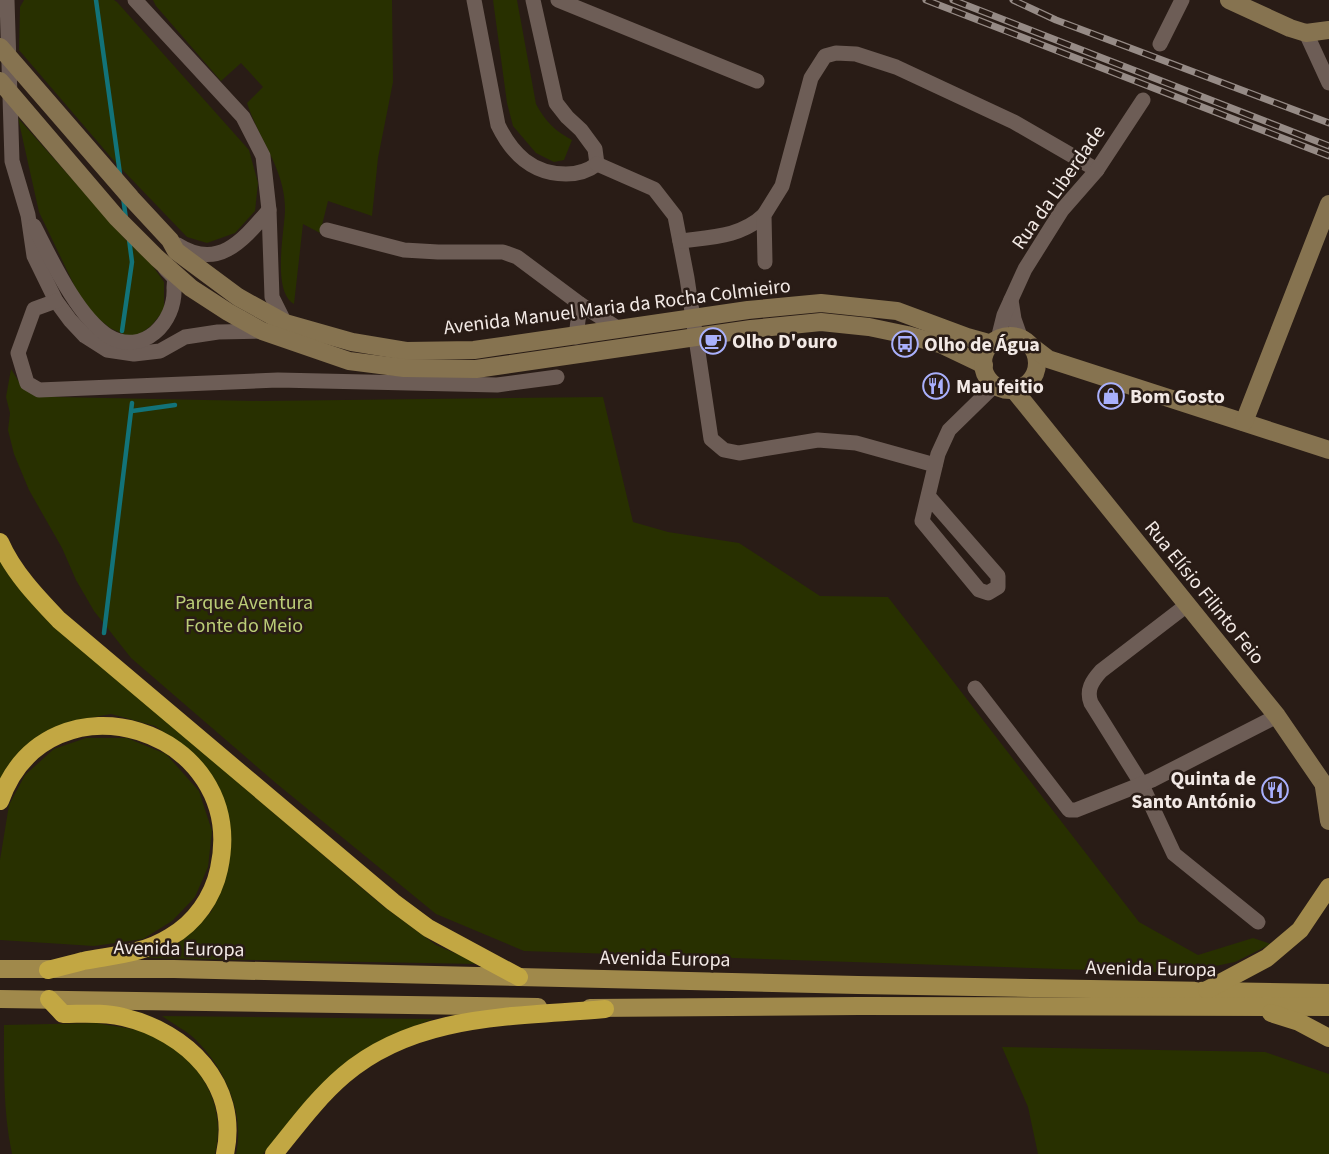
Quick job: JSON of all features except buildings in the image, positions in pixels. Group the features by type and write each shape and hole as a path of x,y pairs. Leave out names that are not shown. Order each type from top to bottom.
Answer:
{"highway":[{"path":"0,542 4,552 23,579 59,620 385,894 428,928 519,977"},
{"path":"0,801 11,778 36,749 60,735 83,728 102,726 133,729 148,734 184,755 198,771 217,807 223,841 218,877 207,901 188,924 172,936 143,950 48,970"},
{"path":"49,999 63,1014 122,1017 154,1028 183,1044 194,1053 205,1065 220,1092 227,1122 228,1143 225,1154"},
{"path":"274,1154 317,1102 342,1077 369,1056 416,1034 462,1022 605,1009"}],"main road":[{"path":"1229,0 1306,33 1329,30"},
{"name":"Avenida Manuel Maria da Rocha Colmieiro","path":"0,47 170,240 176,251 202,273 238,297 285,323 352,342 406,351 474,350 619,329 696,336 748,310 821,303 873,307 912,316 967,337 995,341"},
{"name":"Avenida Manuel Maria da Rocha Colmieiro","path":"0,81 117,218 191,288 262,331 349,361 404,368 476,369 696,336 821,322 869,327 907,335 940,344 984,365"},
{"path":"1244,422 1329,204"},
{"path":"1080,370 1047,374 1032,380 1022,388 1002,389 995,385 985,373 984,357 995,341 1006,337 1026,342 1048,358 1080,370 1329,450"},
{"path":"1026,342 1037,362 1032,380"},
{"name":"Rua Elísio Filinto Feio","path":"1032,380 1047,430"},
{"name":"Rua Elísio Filinto Feio","path":"1014,390 1277,716 1327,789"},
{"path":"1327,789 1329,821"},
{"path":"1204,991 1267,958 1300,930 1329,887"},
{"name":"Avenida Europa","path":"0,969 174,969 1329,993"},
{"name":"Avenida Europa","path":"0,999 605,1009 859,1006 1329,1007"},
{"path":"1252,1007 1299,1022 1329,1038"}],"street":[{"path":"7,0 12,161 28,215 34,256 56,301 85,336 107,350 134,354 160,351 185,337 218,332 262,331"},
{"path":"135,0 243,117 263,156 269,210 272,297 285,323"},
{"path":"474,0 498,124 506,141 531,166 544,172 570,174 589,170 597,164"},
{"path":"533,0 556,103 595,148 597,164"},
{"path":"558,0 757,81"},
{"path":"1160,44 1182,0"},
{"path":"1306,33 1329,83"},
{"path":"680,241 742,231 753,226 764,215 782,186 811,78 825,56 836,53 856,54 896,67 1014,122 1097,170"},
{"name":"Rua da Liberdade","path":"995,341 1025,269 1062,210 1097,170 1143,100"},
{"path":"597,164 654,189 675,216 711,439 724,450 739,453 818,440 856,443 935,465"},
{"path":"170,240 191,253 207,256 230,249 246,237 269,210"},
{"path":"28,215 66,287 94,324 110,337 128,342 144,340 157,332 168,318 175,298 174,278 158,258"},
{"path":"764,215 765,262"},
{"path":"327,230 404,250 503,252 517,257 580,304 619,329"},
{"path":"1011,300 1026,342"},
{"path":"56,301 34,309 18,352 27,383 39,390 278,380 497,385 557,377"},
{"path":"576,337 580,304"},
{"path":"929,497 998,576 998,587 988,593 979,590 922,521 938,454 949,430 995,385"},
{"path":"1187,606 1101,671 1093,681 1088,695 1091,704 1141,783 1174,854 1258,922"},
{"path":"975,688 1069,810 1087,808 1152,780 1277,716"}],"green space":[{"path":"24,0 114,0 117,2 249,150 258,183 255,211 235,233 207,243 187,237 115,162 19,50 20,7"},
{"path":"153,0 392,0 393,82 378,158 372,216 328,201 320,233 303,224 294,304 287,297 281,275 285,211 281,182 247,103 263,87 241,63 221,81"},
{"path":"493,0 517,0 536,104 551,125 572,140 564,160 554,162 536,153 513,126 507,103"},
{"path":"18,118 125,239 152,265 164,282 164,310 151,326 137,336 129,337 110,328 93,314 76,289 39,212"},
{"name":"Parque Aventura Fonte do Meio","path":"11,369 21,385 56,397 261,401 603,397 633,522 668,532 739,543 820,596 888,597 1139,922 1198,955 1253,938 1271,944 1235,962 1181,973 524,951 436,914 277,784 131,658 94,611 29,490 14,454 8,430 10,413 6,397"},
{"path":"0,558 53,625 383,906 436,945 480,964 147,958 180,942 211,912 228,870 230,826 213,778 190,750 155,726 111,714 68,722 32,742 13,759 0,783"},
{"path":"86,738 127,738 166,754 199,791 212,831 208,867 195,897 172,921 143,939 94,946 0,940 0,860 9,805 25,775 54,749"},
{"path":"162,1016 433,1019 402,1031 291,1120 263,1154 236,1154 238,1123 224,1078 216,1064 196,1040"},
{"path":"97,1023 153,1035 188,1060 208,1087 214,1103 218,1136 215,1154 12,1154 4,1074 4,1025"},
{"path":"1002,1047 1265,1052 1329,1074 1329,1154 1038,1154 1028,1107"}],"waterway":[{"path":"96,0 120,174"},
{"path":"123,197 126,219"},
{"path":"122,331 132,262 129,239"},
{"path":"104,633 132,403"},
{"path":"132,411 175,405"}],"railway":[{"path":"926,0 1329,156"},
{"path":"953,0 1329,146"},
{"path":"1013,0 1056,20 1329,123"}],"place":[{"name":"Olho D'ouro","path":"713,341"},
{"name":"Olho de Água","path":"905,344"},
{"name":"Mau feitio","path":"936,386"},
{"name":"Bom Gosto","path":"1111,396"},
{"name":"Quinta de Santo António","path":"1275,790"}]}
